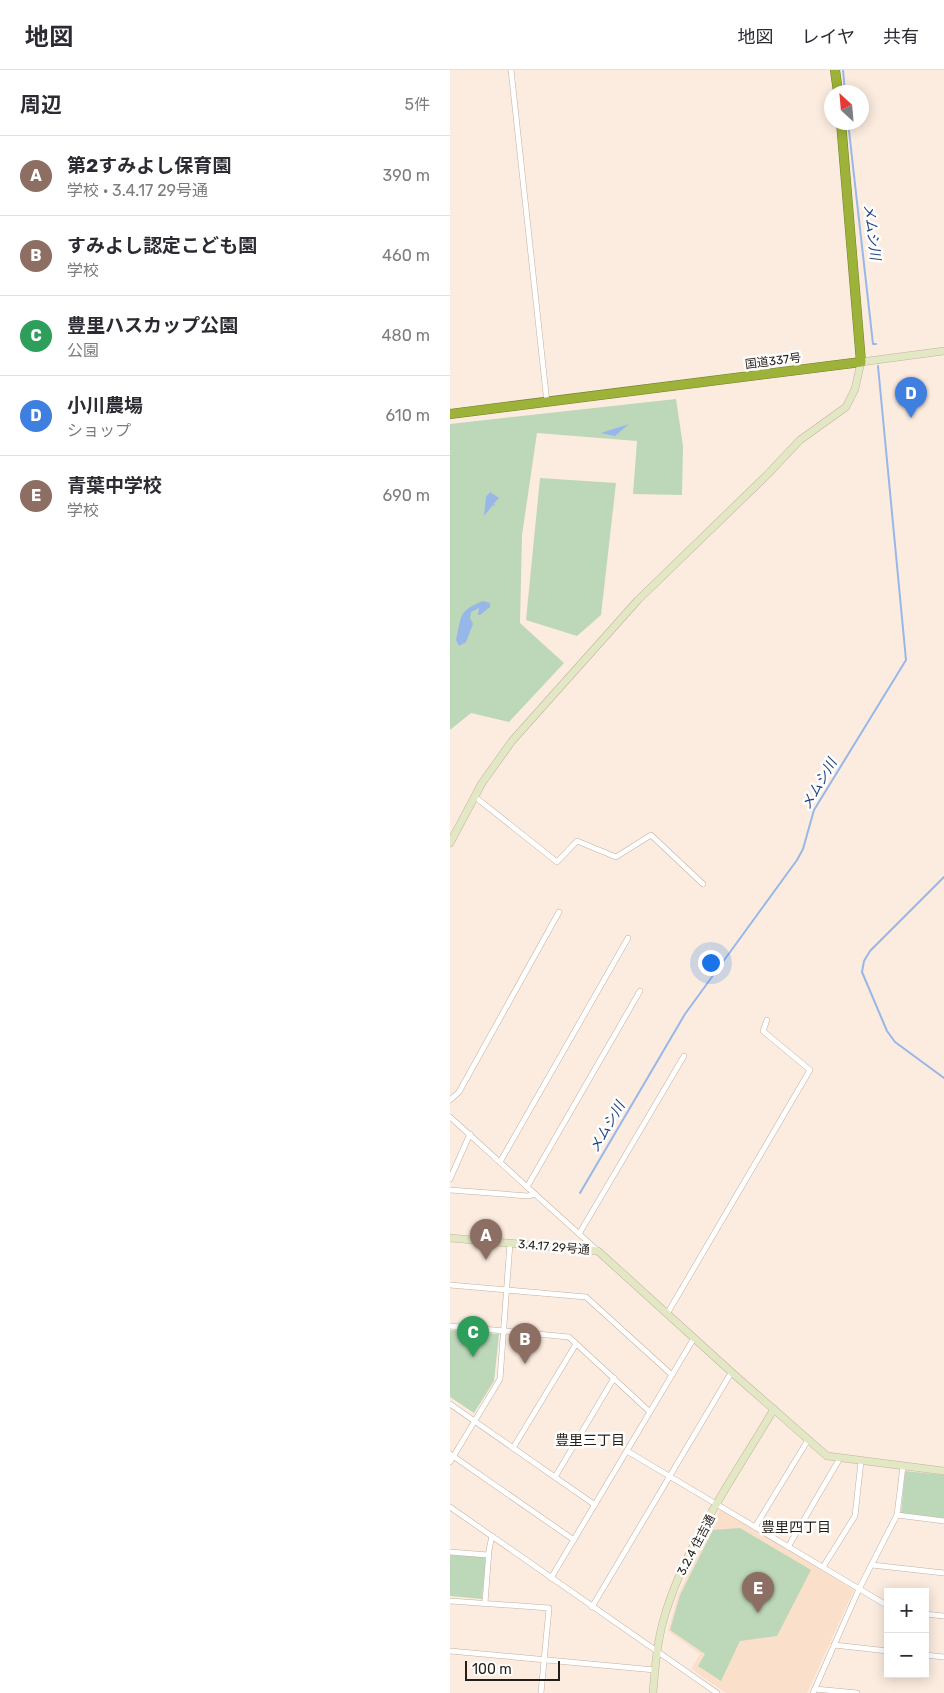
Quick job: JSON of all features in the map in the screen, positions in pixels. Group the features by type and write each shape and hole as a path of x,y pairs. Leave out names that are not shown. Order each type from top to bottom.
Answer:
{"highway":[{"path":"835,70 837,85"},
{"path":"841,130 861,362"},
{"name":"国道337号","path":"450,414 861,362"}],"street":[{"path":"512,70 547,403"},
{"path":"450,843 474,796 512,741 624,615 768,475 800,440 846,407 855,389 861,362 944,350"},
{"path":"474,796 557,862 577,841 616,856 651,835 703,884"},
{"path":"450,1100 459,1092 559,912"},
{"path":"500,1162 628,938"},
{"path":"527,1187 640,991"},
{"path":"667,1314 810,1070 763,1031 767,1020"},
{"path":"579,1234 684,1056"},
{"path":"450,1116 731,1373 827,1456 944,1471"},
{"path":"450,1179 470,1134"},
{"path":"450,1190 528,1196 535,1194"},
{"name":"3.4.17 29号通","path":"450,1238 598,1251"},
{"path":"510,1243 500,1379 451,1458 574,1540"},
{"path":"450,1285 586,1297 672,1375"},
{"path":"450,1326 569,1337 650,1412"},
{"path":"551,1578 694,1338"},
{"path":"513,1448 576,1344"},
{"path":"592,1607 731,1373"},
{"path":"554,1476 614,1378"},
{"path":"450,1404 595,1504"},
{"name":"3.2.4 住吉通","path":"653,1693 657,1652 664,1618 675,1587 718,1504 774,1409"},
{"path":"755,1527 808,1440"},
{"path":"626,1451 884,1604"},
{"path":"788,1546 840,1458"},
{"path":"823,1567 855,1516 861,1461"},
{"path":"857,1693 814,1691 859,1589 897,1515 903,1466"},
{"path":"450,1507 717,1693"},
{"path":"897,1515 944,1521"},
{"path":"485,1603 488,1555 492,1536"},
{"path":"450,1552 488,1555"},
{"path":"872,1565 944,1574"},
{"path":"450,1601 549,1608 541,1693"},
{"path":"929,1614 944,1616"},
{"path":"834,1645 884,1651"},
{"path":"450,1651 655,1670"},
{"path":"929,1656 944,1658"}],"shaded area":[{"path":"720,1509 854,1590 807,1693 726,1693 691,1669 700,1654 668,1631 678,1595"}],"green space":[{"path":"676,399 683,446 682,495 633,494 637,441 537,433 522,535 520,623 564,663 509,722 471,713 450,730 450,424"},
{"path":"540,478 616,483 601,615 577,636 526,620"},
{"path":"450,1330 499,1334 494,1381 474,1413 450,1397"},
{"path":"905,1471 944,1475 944,1518 901,1513"},
{"path":"740,1528 811,1570 777,1636 740,1641 721,1681 698,1666 705,1654 670,1630 680,1595 713,1530"},
{"path":"450,1555 486,1557 482,1599 450,1596"}],"water":[{"path":"629,424 615,436 601,433"},
{"path":"490,492 499,498 494,503 495,506 493,505 484,516 486,497"},
{"path":"483,601 490,603 490,607 480,615 478,615 479,608 471,612 470,618 473,624 466,642 459,646 456,640 462,615 469,608"}],"waterway":[{"name":"メムシ川","path":"843,70 844,85"},
{"name":"メムシ川","path":"849,130 873,344 876,344"},
{"name":"メムシ川","path":"580,1193 685,1014 797,860 803,849 814,810 906,660 878,366"},
{"path":"944,877 870,951 864,961 862,972 887,1031 895,1042 944,1078"}],"place":[{"name":"小川農場","path":"911,418"},
{"name":"第2すみよし保育園","path":"486,1260"},
{"name":"豊里ハスカップ公園","path":"473,1357"},
{"name":"すみよし認定こども園","path":"525,1364"},
{"name":"青葉中学校","path":"758,1613"}],"district":[{"name":"豊里三丁目","path":"590,1440"},
{"name":"豊里四丁目","path":"796,1527"}]}
